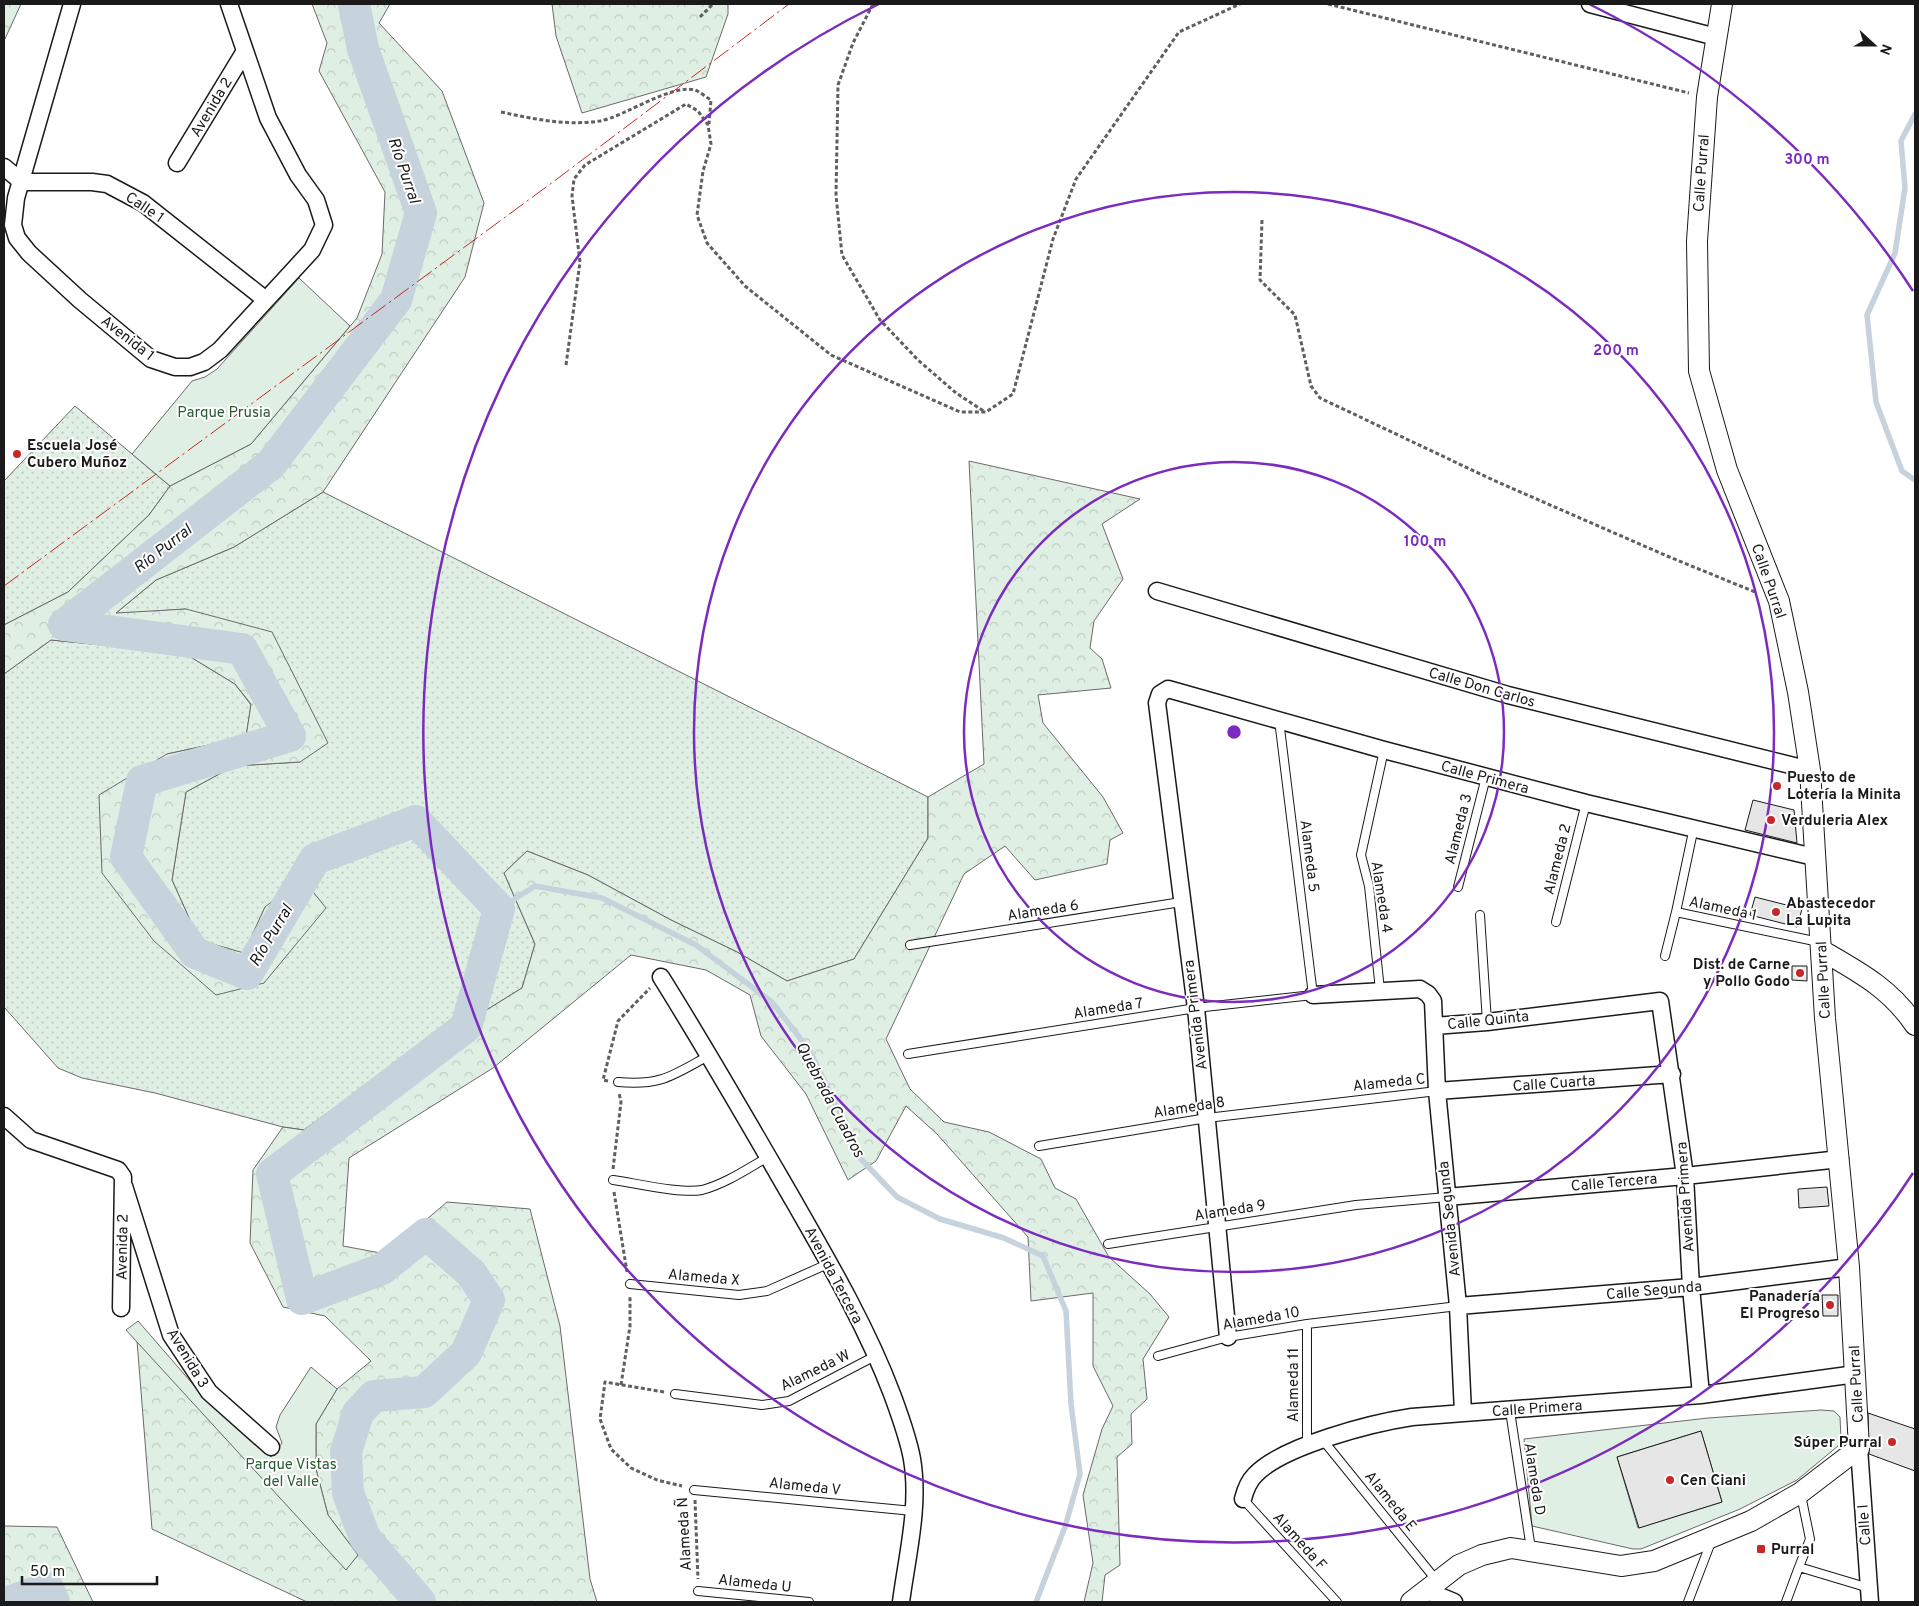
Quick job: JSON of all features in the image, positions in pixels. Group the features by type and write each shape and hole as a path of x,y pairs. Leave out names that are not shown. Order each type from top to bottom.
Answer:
{"street":[{"name":"Avenida 1","path":"72,4 22,182 10,193 13,225 17,238 29,253 80,300 151,359 175,368 190,367 204,362 220,350 312,250 324,225 316,200 298,175 268,118 230,4"},
{"path":"1590,4 1716,37"},
{"name":"Calle Purral","path":"1722,4 1706,97 1696,241 1699,371 1727,470 1779,602 1798,692 1810,770 1825,1018 1849,1267 1859,1448"},
{"name":"Avenida 2","path":"177,163 245,51"},
{"path":"4,166 22,182"},
{"name":"Calle 1","path":"22,182 92,182 107,184 126,192 143,203 266,300"},
{"name":"Calle Don Carlos","path":"1157,591 1508,695 1810,770"},
{"name":"Calle Primera","path":"1160,694 1168,689 1486,777 1586,803 1814,857"},
{"name":"Avenida Primera","path":"1160,694 1157,703 1196,1008 1228,1337"},
{"path":"1821,946 1870,978 1901,1005 1915,1025"},
{"name":"Avenida Tercera","path":"661,977 710,1056 830,1263 877,1355 906,1431 915,1488 901,1602"},
{"name":"Calle Quinta","path":"1314,995 1420,989 1428,994 1433,1001 1434,1026 1487,1022 1660,1001"},
{"name":"Avenida Primera","path":"1660,1001 1672,1074 1685,1176 1691,1287 1701,1395"},
{"name":"Avenida Segunda","path":"1434,1026 1436,1091 1458,1306 1463,1413"},
{"name":"Calle Cuarta","path":"1436,1091 1672,1074"},
{"name":"Avenida 3","path":"4,1116 31,1140 118,1170 123,1177 124,1186 171,1335 209,1392 272,1447"},
{"name":"Calle Tercera","path":"1447,1197 1685,1176 1840,1158"},
{"name":"Avenida 2","path":"121,1308 124,1186"},
{"name":"Calle Segunda","path":"1458,1306 1691,1287 1849,1267"},
{"name":"Calle Primera","path":"1243,1499 1255,1475 1272,1462 1322,1440 1379,1422 1463,1413 1510,1411 1701,1395 1856,1374"},
{"path":"1424,1591 1459,1565 1482,1554 1511,1548 1621,1566 1654,1561 1751,1521 1800,1493 1859,1448"},
{"name":"Calle I","path":"1859,1448 1870,1595"},
{"path":"1424,1591 1454,1602"}],"lane":[{"name":"Alameda 5","path":"1279,720 1314,995"},
{"name":"Alameda 4","path":"1380,990 1369,886 1361,855 1384,750"},
{"name":"Alameda 3","path":"1458,887 1486,777"},
{"name":"Alameda 2","path":"1556,922 1586,803"},
{"name":"Alameda 1","path":"1694,828 1676,912 1821,946"},
{"name":"Alameda 6","path":"910,944 1181,902"},
{"path":"1665,956 1676,912"},
{"path":"1480,915 1487,1022"},
{"name":"Alameda 7","path":"908,1054 1196,1008 1314,995"},
{"path":"618,1082 644,1084 666,1079 710,1056"},
{"name":"Alameda C","path":"1344,1101 1436,1091"},
{"name":"Alameda 8","path":"1039,1146 1207,1118 1344,1101"},
{"path":"613,1180 668,1188 700,1190 722,1183 768,1157"},
{"name":"Alameda 9","path":"1108,1244 1218,1225 1356,1205 1447,1197"},
{"name":"Alameda X","path":"630,1284 739,1295 767,1291 830,1263"},
{"name":"Alameda 10","path":"1158,1356 1228,1337 1307,1324 1458,1306"},
{"name":"Alameda 11","path":"1307,1324 1307,1446"},
{"name":"Alameda W","path":"675,1394 762,1405 789,1401 877,1355"},
{"name":"Alameda D","path":"1510,1411 1532,1551"},
{"name":"Alameda E","path":"1322,1440 1424,1591"},
{"name":"Alameda V","path":"694,1490 913,1511"},
{"path":"1786,1602 1810,1539 1800,1493"},
{"name":"Alameda F","path":"1243,1499 1336,1602"},
{"path":"1688,1602 1713,1537"},
{"path":"1799,1567 1870,1595"},
{"name":"Alameda U","path":"698,1591 809,1602"}],"path":[{"path":"700,17 713,4"},
{"path":"873,4 853,43 838,85 836,195 842,255 880,320 918,360 956,392 986,412"},
{"path":"500,112 551,123 600,121 641,106 667,93 694,90 712,100 708,124 710,144 703,171 698,215 707,243 731,272 745,286 831,355 960,412 986,412 1013,394 1053,239 1076,179 1179,32 1240,4"},
{"path":"1328,4 1706,97"},
{"path":"566,365 580,262 572,196 574,179 585,165 686,104 698,111 708,124"},
{"path":"1262,220 1260,280 1295,315 1311,386 1320,398 1493,480 1667,556 1779,602"},
{"name":"Alameda Ñ","path":"675,1394 605,1382 600,1419 611,1450 631,1468 657,1480 694,1490 698,1591"}],"green space":[{"path":"5,4 21,4 4,41 4,7"},
{"path":"312,4 390,4 379,23 442,91 484,203 465,277 323,492 234,547 156,580 116,613 186,609 272,632 328,743 300,762 234,766 186,792 172,880 199,940 244,953 265,907 302,878 326,908 264,983 216,995 154,941 102,873 99,795 167,754 246,737 251,704 235,684 184,653 51,640 4,674 4,625 68,592 149,515 170,486 251,444 357,318 382,254 385,192 319,71 327,43"},
{"path":"552,4 728,4 728,14 706,77 582,113 556,36"},
{"name":"Parque Prusia","path":"299,278 350,326 251,444 170,486 132,454 192,381 205,377 217,369"},
{"path":"75,406 170,486 149,515 68,592 4,625 4,481"},
{"path":"969,461 1140,499 1102,524 1123,579 1094,621 1090,648 1102,659 1111,688 1038,695 1043,723 1103,797 1123,833 1110,840 1107,864 1035,880 1005,846 964,874 886,1039 910,1089 944,1122 989,1132 1041,1159 1055,1188 1076,1199 1109,1257 1150,1294 1169,1317 1143,1359 1147,1399 1131,1414 1132,1444 1117,1457 1120,1565 1105,1575 1102,1602 1084,1602 1093,1563 1083,1495 1102,1429 1113,1406 1093,1366 1093,1293 1031,1301 1028,1237 937,1134 906,1106 876,1161 848,1180 806,1094 761,1036 750,995 706,970 631,955 493,1068 349,1158 343,1246 386,1254 447,1202 530,1209 560,1326 590,1579 597,1602 307,1602 152,1529 137,1341 346,1569 358,1555 328,1515 316,1469 316,1424 337,1389 371,1361 325,1316 283,1307 250,1243 253,1170 283,1127 304,1130 367,1084 522,988 535,944 504,873 527,851 588,875 671,920 737,952 787,981 854,959 928,838 928,797 984,764"},
{"path":"323,492 928,797 928,838 854,959 787,981 737,952 671,920 588,875 527,851 504,873 535,944 522,988 367,1084 304,1130 283,1127 155,1093 82,1078 58,1068 4,1007 4,674 51,640 184,653 235,684 251,705 246,737 167,754 154,941 264,983 265,907 244,954 199,940 172,880 186,792 234,766 300,762 186,609 115,614 156,580 234,547"},
{"name":"Parque Vistas del Valle","path":"138,1321 204,1397 271,1457 282,1443 276,1427 280,1415 311,1367 337,1389 316,1424 316,1469 328,1515 358,1555 346,1570 126,1330"},
{"path":"1821,1410 1834,1411 1840,1417 1841,1438 1838,1446 1797,1480 1740,1509 1641,1549 1633,1549 1532,1526 1524,1439 1708,1418","holes":["1701,1431 1722,1502 1638,1528 1617,1457"]},
{"path":"4,1526 57,1527 93,1602 4,1602"}],"building":[{"name":"Verduleria Alex","path":"1753,800 1794,810 1797,843 1745,830"},
{"name":"Abastecedor La Lupita","path":"1755,897 1802,909 1797,927 1750,915"},
{"name":"Dist. de Carne y Pollo Godo","path":"1792,966 1807,966 1807,981 1792,980"},
{"path":"1827,1187 1829,1206 1799,1208 1798,1189"},
{"name":"Panadería El Progreso","path":"1822,1295 1838,1295 1838,1316 1823,1316"},
{"name":"Súper Purral","path":"1868,1413 1915,1429 1915,1471 1869,1454"},
{"name":"Cen Ciani","path":"1701,1431 1722,1502 1639,1528 1617,1457"}],"waterway":[{"name":"Río Purral","path":"354,4 363,49 421,213 396,300 271,464 64,625 242,649 290,736 142,781 126,857 195,953 247,974 315,859 416,821 499,909 466,1027 272,1174 302,1299 382,1269 426,1234 471,1273 489,1300 466,1353 424,1392 374,1396 358,1413 346,1452 348,1493 365,1538 420,1602"},
{"path":"1915,114 1901,141 1905,188 1895,253 1867,315 1876,402 1902,471 1915,480"},
{"name":"Quebrada Cuadros","path":"499,909 535,886 602,898 696,945 772,1002 810,1051 859,1157 897,1197 940,1219 1004,1238 1043,1256 1066,1311 1071,1404 1080,1474 1065,1527 1036,1602"},
{"name":"Río Purral","path":"8,1602 48,1588 54,1602"}],"power":[{"path":"4,586 557,179 789,4"}],"place":[{"name":"Escuela José Cubero Muñoz","path":"17,454"},
{"name":"Puesto de Lotería la Minita","path":"1777,786"},
{"name":"Verduleria Alex","path":"1771,820"},
{"name":"Abastecedor La Lupita","path":"1776,912"},
{"name":"Dist. de Carne y Pollo Godo","path":"1800,973"},
{"name":"Panadería El Progreso","path":"1830,1305"},
{"name":"Súper Purral","path":"1892,1442"},
{"name":"Cen Ciani","path":"1670,1480"},
{"name":"Purral","path":"1761,1549"}]}
